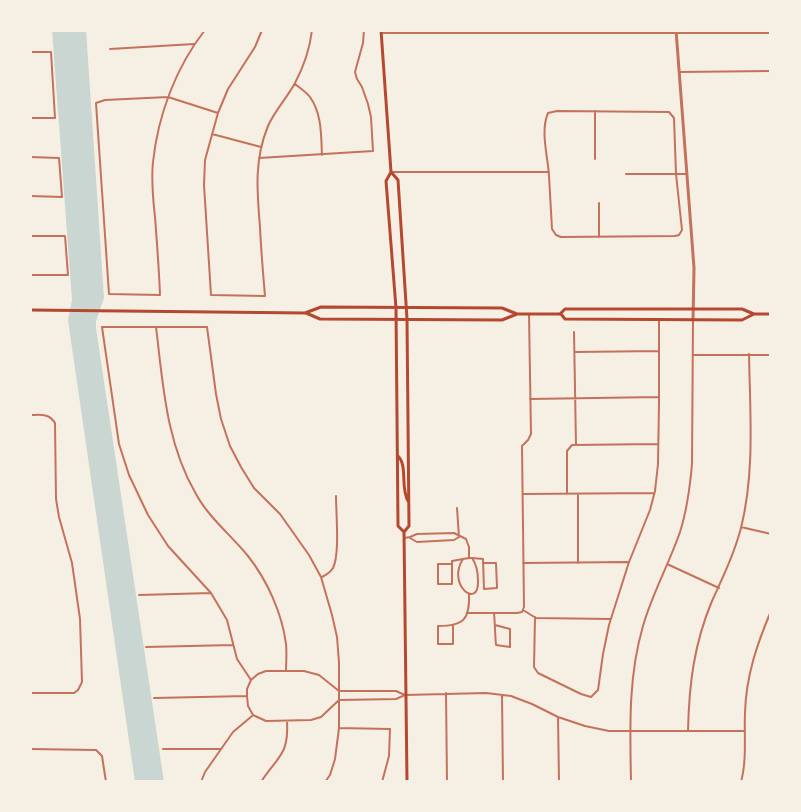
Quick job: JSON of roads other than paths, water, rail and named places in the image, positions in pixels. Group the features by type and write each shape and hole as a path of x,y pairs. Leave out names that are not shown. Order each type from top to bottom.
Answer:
{"main road":[{"path":"381,32 391,172 386,181 396,308 398,526 404,532"},
{"path":"391,172 398,180 407,308 410,526 404,532 406,782"},
{"path":"305,313 321,307 502,308 517,315"},
{"path":"30,310 305,313 320,319 502,320 517,315 560,314 566,309 742,309 754,314 771,314"},
{"path":"560,314 565,319 659,320 742,320 754,314"},
{"path":"398,456 402,462 404,489 409,502"}],"street":[{"path":"205,30 194,44 168,97 161,116 153,163 160,295 109,294 96,103 105,100 168,97 218,113"},
{"path":"262,30 255,47 228,89 218,113 205,160 204,185 211,295 265,296 257,190 258,158 272,119 295,84 306,59 312,30"},
{"path":"258,158 373,151 371,117 355,72 364,30"},
{"path":"381,32 771,33"},
{"path":"631,782 631,688 639,642 650,604 684,518 692,464 694,268 676,32"},
{"path":"110,49 194,44"},
{"path":"30,52 51,52 55,118 30,118"},
{"path":"679,72 771,71"},
{"path":"295,84 309,95 316,110 320,121 322,154"},
{"path":"557,111 595,111 669,112 674,118 676,174 682,230 679,235 561,237 556,235 552,229 546,119 548,113 557,111"},
{"path":"595,111 595,159"},
{"path":"212,134 262,147"},
{"path":"30,157 59,158 62,197 30,196"},
{"path":"391,172 549,172"},
{"path":"626,174 687,174"},
{"path":"599,237 600,203"},
{"path":"30,236 65,236 68,275 30,275"},
{"path":"523,610 522,446 531,434 529,314"},
{"path":"535,617 534,667 538,673 591,697 598,690 611,619 654,493 658,464 659,320"},
{"path":"251,680 237,659 226,620 211,593 168,546 148,515 129,475 119,444 102,327 207,327 221,419 230,446 254,488 280,514 309,555 321,577 337,637 339,728 335,759 325,782"},
{"path":"156,327 166,410 174,444 196,494 262,576 280,620 285,643 286,671"},
{"path":"574,332 576,445"},
{"path":"574,352 659,351"},
{"path":"688,731 689,693 699,637 712,600 735,548 748,491 749,354"},
{"path":"693,355 771,354"},
{"path":"530,399 659,397"},
{"path":"30,415 48,415 55,423 56,499 72,563 80,619 82,682 74,693 30,693"},
{"path":"567,493 567,451 572,445 658,444"},
{"path":"578,493 578,563"},
{"path":"523,494 654,493"},
{"path":"321,577 333,568 337,557 336,496"},
{"path":"457,508 459,537"},
{"path":"741,526 771,534"},
{"path":"404,538 417,534 454,533 466,539 470,558 478,571 478,586 472,594 469,594"},
{"path":"410,537 417,542 454,540 459,537"},
{"path":"452,564 438,564 438,584 452,584 452,564 452,561 470,558 483,559 483,563 484,589 497,588 496,563 483,563"},
{"path":"463,559 458,570 459,583 469,594"},
{"path":"523,563 629,562"},
{"path":"667,564 719,588"},
{"path":"139,595 211,593"},
{"path":"453,626 453,644 438,644 438,626 453,626 466,617 469,594"},
{"path":"523,610 535,617 611,619"},
{"path":"468,613 517,613 523,610"},
{"path":"741,782 745,764 745,700 749,673 760,636 771,611"},
{"path":"494,613 496,645 510,646 510,629 495,625"},
{"path":"146,646 233,645"},
{"path":"405,694 396,699 339,700 321,717 310,720 266,721 253,715 248,706 247,689 251,680 266,671 304,671 319,675 339,691 396,691 405,694 486,693 511,696 558,717 609,731 744,731"},
{"path":"446,693 447,782"},
{"path":"502,695 503,782"},
{"path":"154,698 247,696"},
{"path":"201,782 205,772 233,732 253,715"},
{"path":"558,717 559,782"},
{"path":"261,782 286,748 288,736 286,721"},
{"path":"339,728 390,729 389,756 382,782"},
{"path":"164,749 222,749"},
{"path":"30,750 96,750 102,756 106,782"}]}
